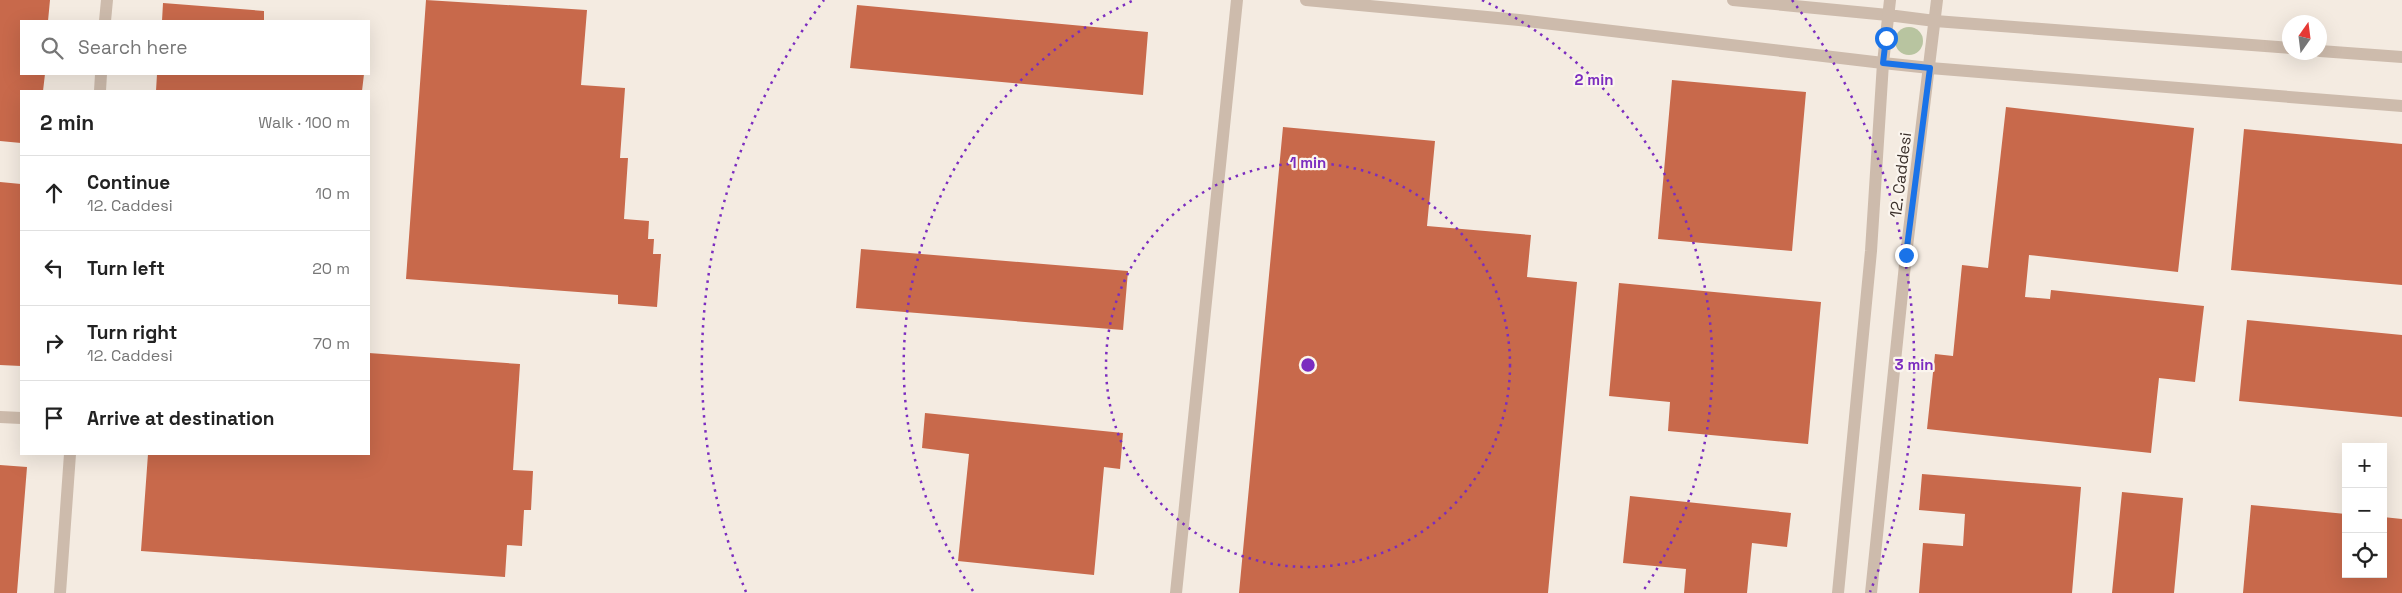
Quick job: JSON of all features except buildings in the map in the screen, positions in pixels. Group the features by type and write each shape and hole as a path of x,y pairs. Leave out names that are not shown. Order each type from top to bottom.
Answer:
{"street":[{"path":"105,20 107,0"},
{"path":"1176,593 1237,0"},
{"path":"1306,0 1519,20 1930,68 2402,106"},
{"path":"1733,0 1935,21 2282,47"},
{"name":"12. Caddesi","path":"1838,593 1871,251 1883,63 1890,0"},
{"name":"12. Caddesi","path":"1871,593 1906,255 1937,0"},
{"path":"2327,52 2402,57"},
{"path":"100,90 101,75"},
{"path":"0,417 20,418"},
{"path":"60,593 70,455"}],"green space":[{"path":"1909,27 1919,31 1923,41 1919,51 1909,55 1899,51 1895,41 1899,31"}],"route":[{"path":"1886,38 1883,63 1930,68 1906,255"}]}
